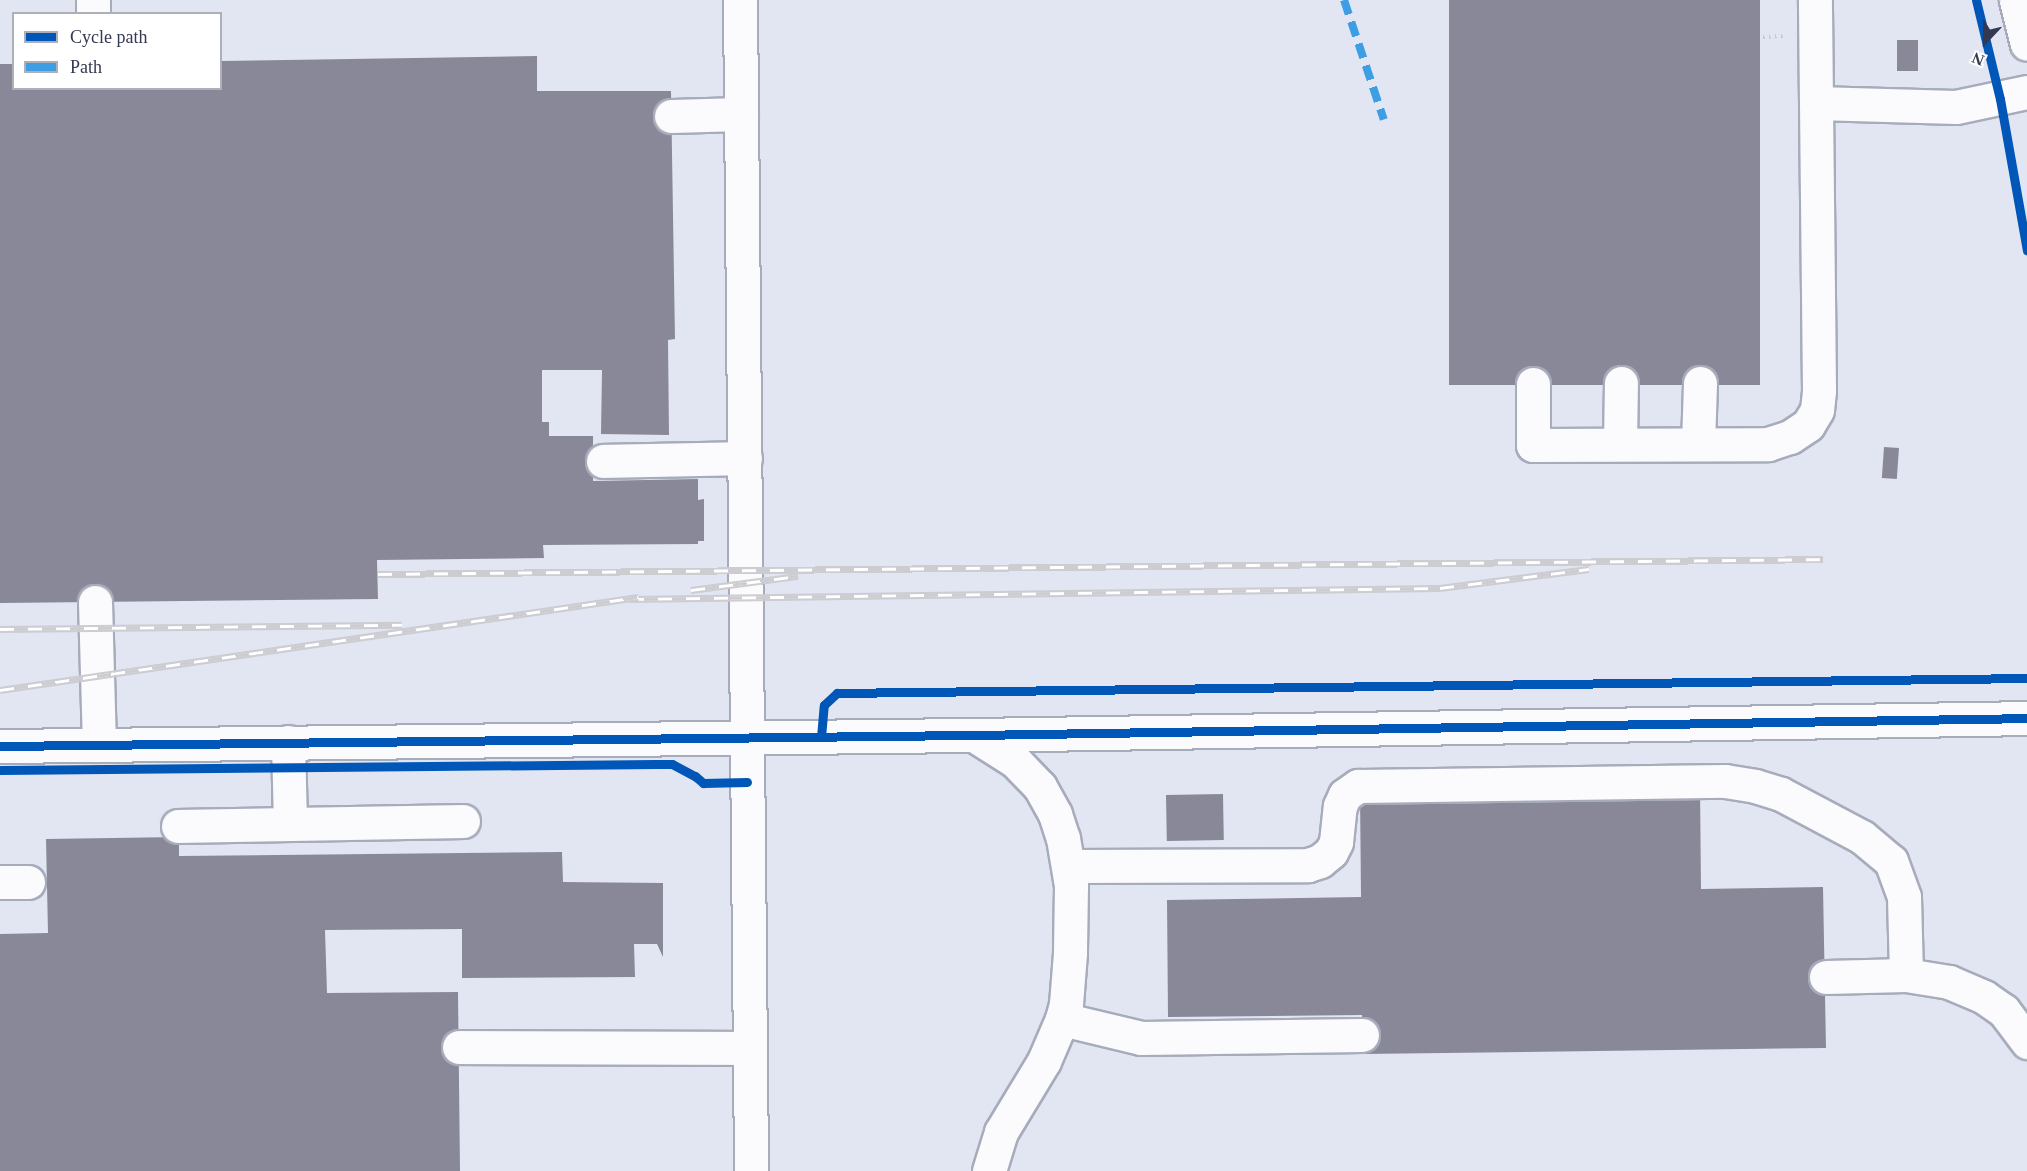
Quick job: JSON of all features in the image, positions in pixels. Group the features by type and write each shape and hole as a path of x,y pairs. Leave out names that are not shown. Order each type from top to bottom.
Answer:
{"street":[{"path":"740,0 751,1171"},
{"path":"1533,384 1533,445 1768,444 1790,437 1808,425 1817,410 1815,0"},
{"path":"2016,0 2027,44"},
{"path":"1816,103 1956,107 2027,92"},
{"path":"671,116 741,114"},
{"path":"1620,444 1621,383"},
{"path":"1698,444 1700,383"},
{"path":"603,461 745,458"},
{"path":"95,602 99,745"},
{"path":"0,746 974,735 2027,718"},
{"path":"974,735 1015,761 1040,787 1055,814 1064,838 1069,866 1070,953 1066,1004 1044,1061 1001,1132 989,1171"},
{"path":"288,742 291,824"},
{"path":"1069,866 1308,865 1320,861 1331,852 1336,842 1340,806 1345,795 1358,786 1725,781 1755,786 1781,794 1862,837 1891,861 1904,897 1906,975"},
{"path":"178,826 463,821"},
{"path":"1826,976 1906,975 1949,982 1984,997 2004,1011 2027,1042"},
{"path":"1062,1019 1141,1038 1362,1035"},
{"path":"459,1047 750,1048"}],"path":[{"path":"1763,37 1815,35"}],"building":[{"path":"1449,0 1760,0 1760,385 1449,385"},
{"path":"1897,40 1918,40 1918,71 1897,71"},
{"path":"537,56 537,91 671,91 675,339 668,340 669,435 601,434 602,370 542,370 542,422 549,422 549,436 593,436 593,481 698,479 698,500 704,499 704,541 698,541 698,544 543,545 544,558 377,560 378,599 0,603 0,64 12,64 12,90 222,90 222,61"},
{"path":"1884,447 1899,448 1897,479 1882,478"},
{"path":"1700,787 1701,889 1823,887 1826,1048 1362,1054 1362,1015 1168,1017 1167,900 1361,897 1360,793"},
{"path":"1223,794 1224,840 1167,841 1166,795"},
{"path":"179,837 179,856 562,852 563,882 663,883 663,957 657,944 634,944 635,977 462,978 462,929 325,930 327,993 458,992 460,1171 0,1171 0,934 48,933 46,839"}],"railway":[{"path":"378,574 1823,559"},
{"path":"630,599 1440,588 1589,569"},
{"path":"691,590 798,576"},
{"path":"0,690 638,597"},
{"path":"0,629 402,625"}],"marked path":[{"path":"1344,0 1384,120"}],"cycle path":[{"path":"1976,0 2000,99 2027,251"},
{"path":"821,737 824,705 837,693 2027,678"},
{"path":"0,746 974,735 2027,718"},
{"path":"0,770 672,764 703,783 747,782"}]}
